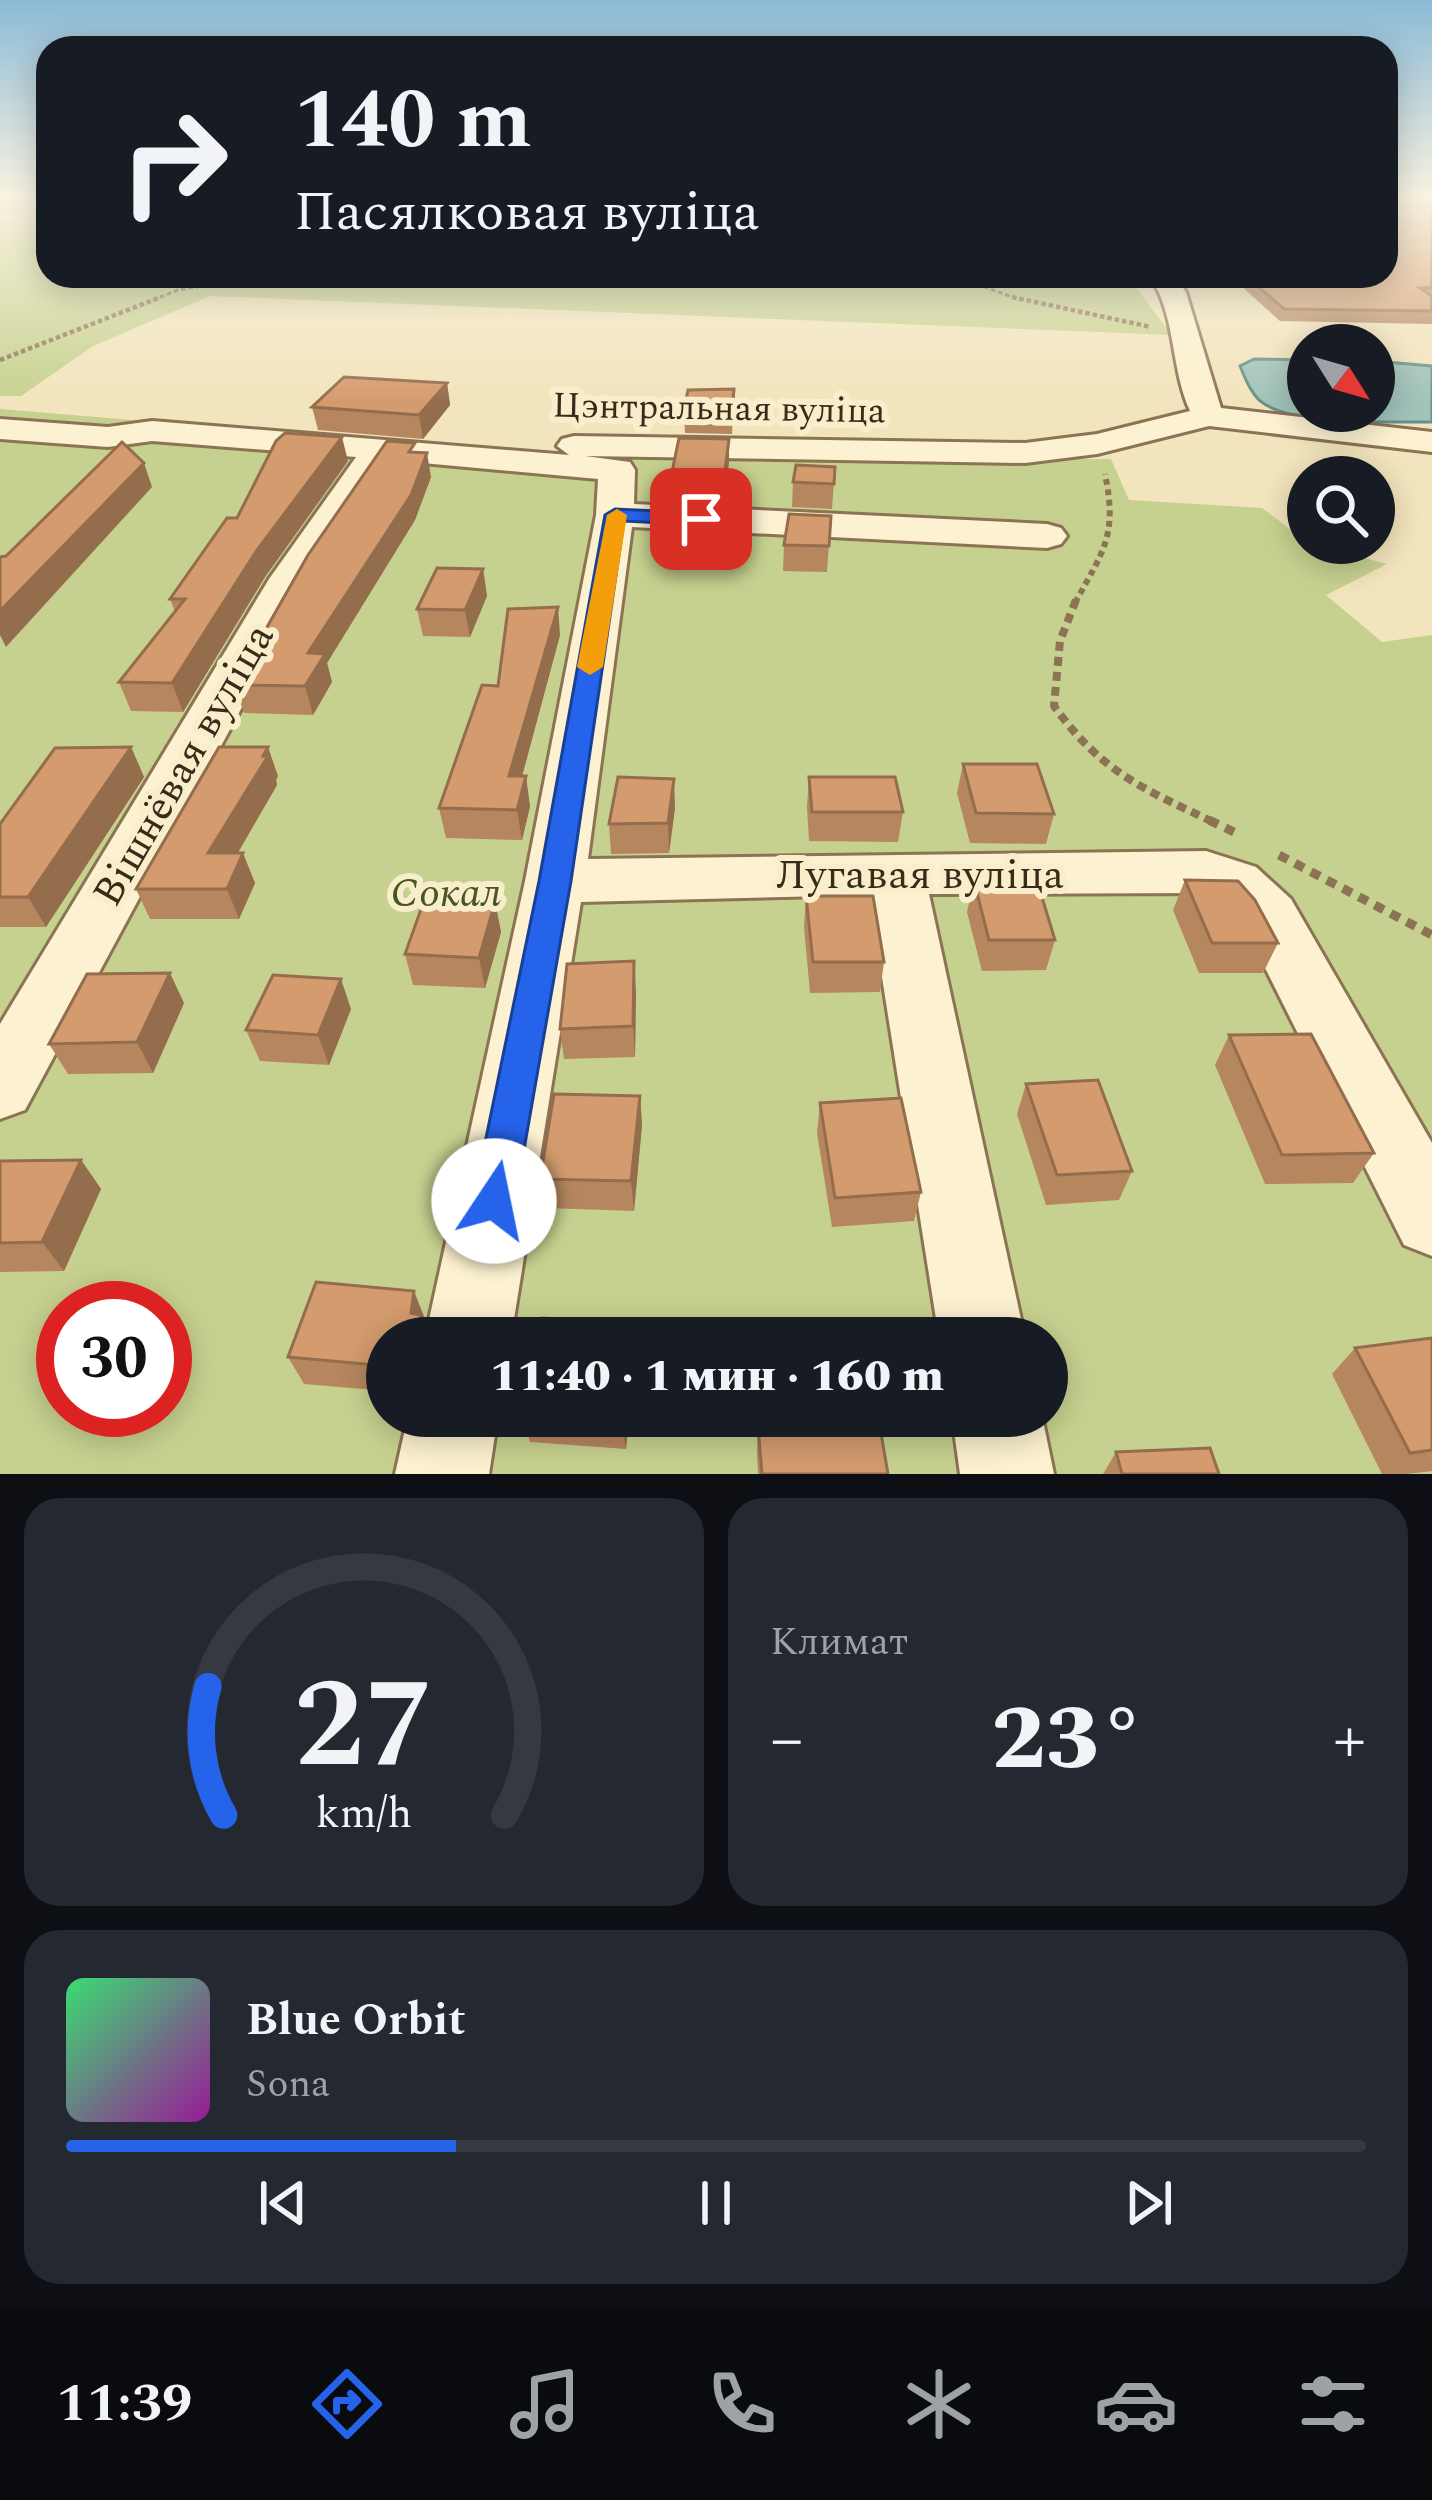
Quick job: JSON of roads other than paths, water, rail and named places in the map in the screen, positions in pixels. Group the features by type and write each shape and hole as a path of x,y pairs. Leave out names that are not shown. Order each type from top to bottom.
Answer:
{"street":[{"path":"1170,288 1179,301 1192,378 1209,416"},
{"path":"3,412 108,437 152,431 380,448 616,492 1048,536"},
{"name":"Цэнтральная вуліца","path":"3,412 575,446 988,454 1096,445 1209,416 1432,442"},
{"path":"99,476 117,452 108,437"},
{"name":"Вішнёвая вуліца","path":"0,1088 290,579 380,448"},
{"path":"472,1317 555,881 616,492"},
{"name":"Лугавая вуліца","path":"555,881 1206,872 1230,877 1249,889 1269,882 1432,1218"},
{"path":"896,873 978,1317"},
{"path":"442,1474 449,1437"},
{"path":"1001,1437 1007,1474"}],"water":[{"path":"1254,359 1287,360 1287,413 1259,400 1240,366"},
{"path":"1395,363 1432,366 1432,422 1395,422"}],"park label":[{"name":"Сокал","path":"446,893"}]}
